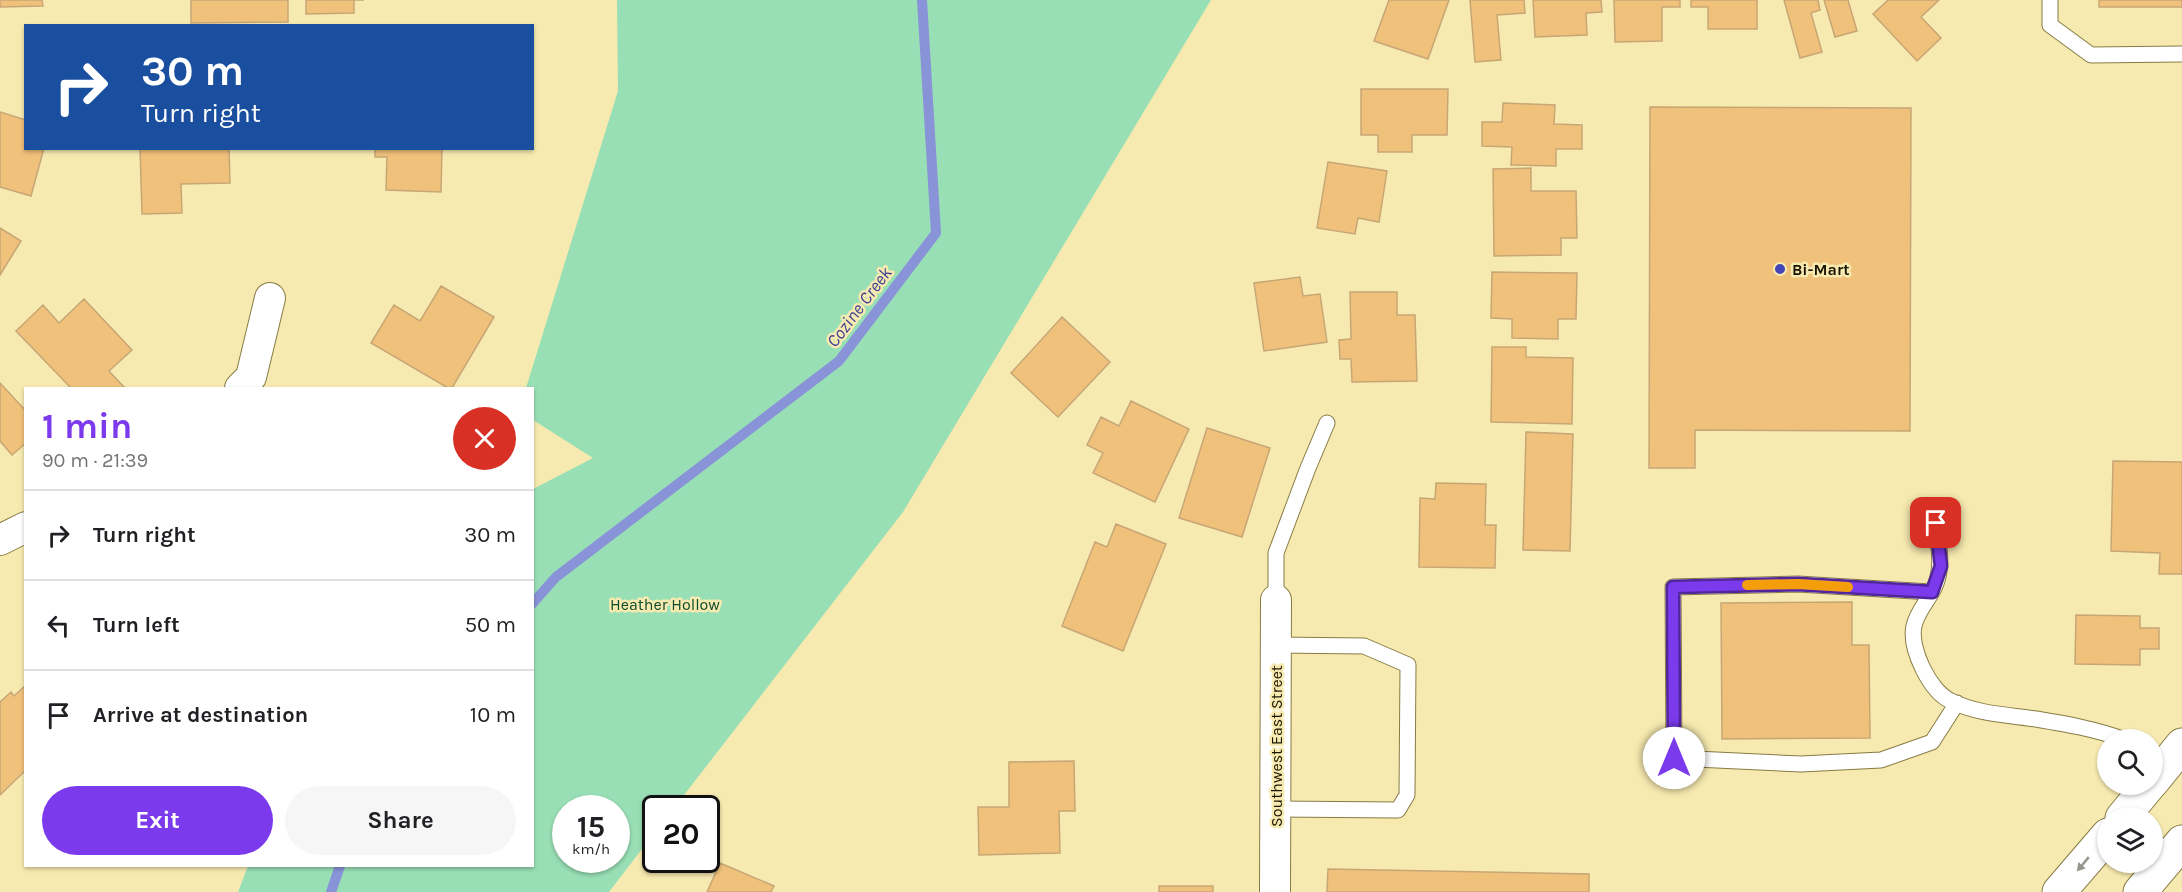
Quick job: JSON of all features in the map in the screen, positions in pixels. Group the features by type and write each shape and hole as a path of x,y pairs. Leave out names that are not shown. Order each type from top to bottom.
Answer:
{"highway":[{"path":"2140,892 2182,842"},
{"path":"2059,892 2097,848"}],"street":[{"path":"241,387 251,377 270,298"},
{"path":"0,540 24,528"},
{"name":"Southwest East Street","path":"1275,892 1276,600"}],"lane":[{"path":"2050,0 2050,26 2091,55 2182,54"},
{"path":"1276,600 1276,553 1327,423"},
{"path":"1936,523 1941,566 1932,592 1922,607 1914,627 1914,643 1921,665 1934,686 1949,701 1984,712 2097,731"},
{"path":"1932,592 1798,584 1673,587 1674,758 1801,764 1881,760 1932,742 1957,703"},
{"path":"1276,645 1364,646 1408,665 1407,795 1398,810 1276,809"}],"green space":[{"name":"Heather Hollow","path":"617,0 1211,0 903,512 684,795 642,795 642,849 630,865 630,795 552,795 552,873 624,873 609,892 238,892 248,867 534,867 534,488 593,458 534,421 534,387 526,387 618,91"}],"building":[{"path":"0,0 42,0 43,6 0,7"},
{"path":"191,0 288,0 288,22 191,23"},
{"path":"306,0 354,0 354,13 306,14"},
{"path":"1389,0 1449,0 1428,59 1374,41"},
{"path":"1470,0 1524,0 1525,13 1497,15 1501,60 1475,62"},
{"path":"1533,0 1601,0 1602,12 1586,13 1587,35 1535,37"},
{"path":"1614,0 1680,0 1680,7 1662,7 1662,41 1615,42"},
{"path":"1691,0 1757,0 1757,29 1708,29 1708,7 1691,7"},
{"path":"1784,0 1818,0 1820,10 1811,13 1822,52 1800,58"},
{"path":"1824,0 1848,0 1857,31 1835,37"},
{"path":"1888,0 1939,0 1921,17 1941,38 1917,61 1873,14"},
{"path":"2099,0 2182,0 2182,7 2099,7"},
{"path":"1361,89 1448,89 1447,135 1412,135 1412,152 1378,152 1378,135 1361,135"},
{"path":"1503,103 1555,105 1554,124 1582,125 1582,149 1556,149 1556,166 1511,165 1512,147 1482,146 1482,122 1502,122"},
{"name":"Bi-Mart","path":"1650,107 1911,108 1910,431 1695,430 1695,468 1649,468"},
{"path":"0,112 24,119 24,150 43,150 31,196 0,187"},
{"path":"140,150 229,150 230,183 181,184 182,213 142,214"},
{"path":"375,150 442,150 441,192 386,190 387,157 375,157"},
{"path":"1328,162 1387,171 1379,222 1358,218 1355,234 1317,228"},
{"path":"1531,168 1531,191 1576,191 1577,238 1561,238 1561,255 1494,256 1493,169"},
{"path":"0,228 21,241 0,275"},
{"path":"1492,272 1577,273 1576,319 1558,319 1558,339 1512,338 1512,319 1491,318"},
{"path":"1300,277 1303,296 1320,294 1327,342 1264,351 1254,283"},
{"path":"441,286 494,317 453,387 446,387 371,343 394,305 420,321"},
{"path":"1350,292 1397,292 1397,315 1415,315 1417,381 1352,382 1351,359 1340,359 1339,340 1351,339"},
{"path":"84,299 132,350 109,371 124,387 70,387 16,331 43,305 59,323"},
{"path":"1062,317 1110,362 1058,417 1011,373"},
{"path":"1492,347 1526,347 1526,357 1573,358 1572,424 1491,422"},
{"path":"0,383 24,409 24,445 12,455 0,441"},
{"path":"1131,401 1189,429 1155,502 1093,473 1103,453 1087,445 1101,417 1119,426"},
{"path":"1207,428 1270,448 1242,537 1179,518"},
{"path":"1526,432 1573,434 1570,551 1523,550"},
{"path":"2113,461 2182,462 2182,574 2159,574 2160,553 2111,551"},
{"path":"1436,483 1486,484 1485,525 1496,525 1495,568 1419,567 1420,498 1435,499"},
{"path":"1116,524 1166,544 1123,651 1062,626 1095,542 1107,547"},
{"path":"1852,602 1852,645 1869,645 1870,738 1722,739 1721,603"},
{"path":"2076,615 2140,616 2140,628 2159,628 2159,649 2140,649 2140,665 2075,664"},
{"path":"24,687 24,772 0,795 0,702 11,692 14,696"},
{"path":"1074,761 1075,811 1059,811 1060,853 979,855 978,807 1009,807 1009,762"},
{"path":"720,863 774,886 771,892 707,892 716,873 720,873"},
{"path":"1328,869 1589,874 1589,892 1327,892"},
{"path":"1159,886 1213,886 1213,892 1159,892"}],"waterway":[{"name":"Cozine Creek","path":"534,602 556,577 839,361 936,233 922,0"},
{"name":"Cozine Creek","path":"331,892 340,867"}],"slow traffic":[{"path":"1747,585 1798,584 1848,587"}],"place":[{"name":"Bi-Mart","path":"1780,269"}],"route":[{"path":"1674,758 1673,587 1798,584 1932,592 1941,566 1936,523"}]}
